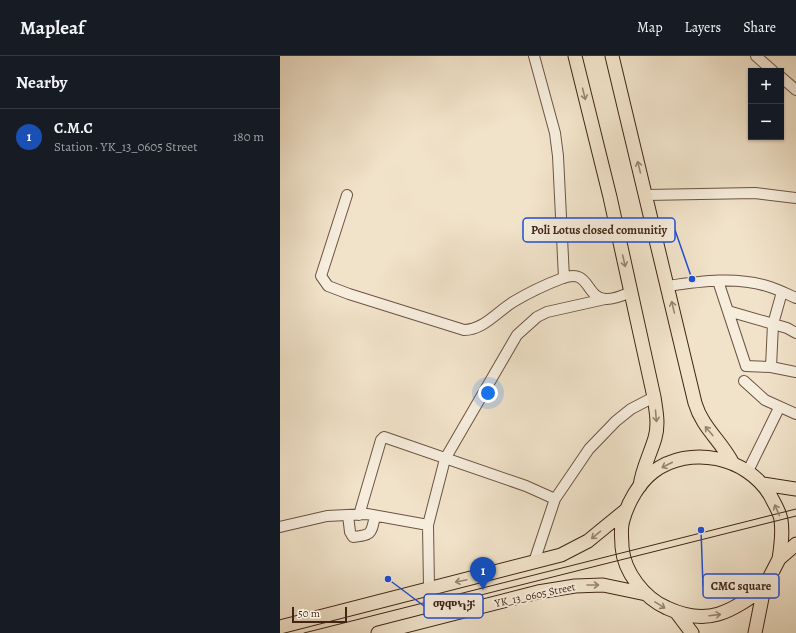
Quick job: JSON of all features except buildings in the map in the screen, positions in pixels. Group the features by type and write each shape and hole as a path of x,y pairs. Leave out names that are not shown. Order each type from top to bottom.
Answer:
{"main road":[{"path":"575,56 631,292 654,397 657,426 655,438 642,471 640,486"},
{"path":"612,56 698,414 710,432 726,451 732,462"},
{"path":"755,633 764,588 779,559 782,539 781,520 763,484 748,471 732,462 710,457 690,458 671,462 653,472 640,486 626,510 622,521 623,553 632,578 646,594 660,605 677,613 700,617 724,614 764,588"},
{"path":"763,484 796,489"},
{"path":"280,627 561,555 588,541 626,510"},
{"path":"779,559 796,544"},
{"name":"YK_13_0605 Street","path":"378,633 538,592 575,586 603,585 646,594"},
{"path":"677,613 692,633"}],"street":[{"path":"534,56 555,134 558,156 564,278"},
{"path":"756,56 770,68"},
{"path":"784,80 796,90"},
{"path":"646,195 755,193 796,198"},
{"path":"347,195 321,276 328,286 428,320 464,330 474,330 514,301 564,278 576,276 584,279 596,296 605,299"},
{"path":"718,281 746,366 771,367 796,372"},
{"path":"668,286 692,282 750,282 796,298"},
{"path":"429,588 428,525 445,459 517,335 537,317 547,312 631,292"},
{"path":"771,367 773,324 782,292"},
{"path":"728,311 773,324 796,333"},
{"path":"744,381 758,395 779,408 796,414"},
{"path":"534,562 555,499 589,449 605,432 631,409 654,397"},
{"path":"748,471 779,408"},
{"path":"359,514 381,440 384,437 526,486 555,499"},
{"path":"280,527 327,516 359,514 428,525"},
{"path":"348,515 350,532 353,537 367,536 372,532 375,516"}],"tram line":[{"path":"304,633 796,509"},
{"path":"425,609 796,516"}],"place":[{"name":"Poli Lotus closed comunitiy","path":"692,279"},
{"name":"CMC square","path":"701,530"},
{"name":"ማሞካቻ","path":"388,579"},
{"name":"C.M.C","path":"483,590"}]}
